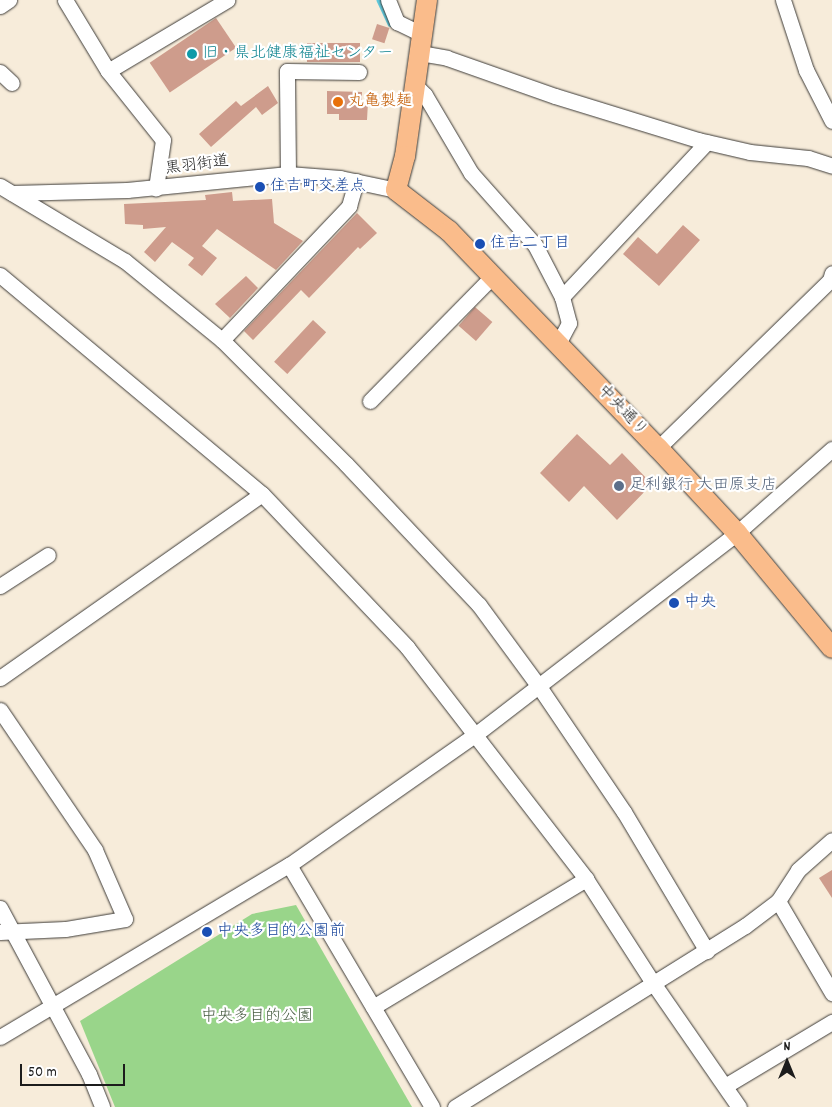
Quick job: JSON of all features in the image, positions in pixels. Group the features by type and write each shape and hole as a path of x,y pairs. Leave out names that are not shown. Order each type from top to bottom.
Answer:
{"main road":[{"path":"396,190 404,160 427,0"},
{"name":"中央通り","path":"396,190 449,231 658,448 737,533 832,648"}],"street":[{"path":"0,6 9,0"},
{"path":"65,0 108,71 163,140 156,188"},
{"path":"108,71 227,0"},
{"path":"388,0 397,22 421,43 447,58 555,96 708,142 750,152 808,158 832,166"},
{"path":"783,0 806,70 832,121"},
{"path":"288,174 287,71 359,72"},
{"path":"0,72 12,83"},
{"path":"415,85 425,95 472,173 535,245 562,297 569,323 558,344"},
{"path":"562,297 708,142"},
{"name":"黒羽街道","path":"4,191 156,188 288,174 356,181 396,190"},
{"path":"222,340 349,206 356,181"},
{"path":"4,191 125,261 222,340 346,464 478,605 540,688 624,812 707,951"},
{"path":"658,448 830,280 832,274"},
{"path":"0,275 262,494 407,647 586,878 653,983 739,1107"},
{"path":"370,402 493,276"},
{"path":"0,1037 289,865 476,734 540,688 737,533 832,449"},
{"path":"0,678 262,494"},
{"path":"0,586 48,555"},
{"path":"0,710 95,850 125,919 65,929 5,931"},
{"path":"455,1107 707,951 778,901 798,870 832,840"},
{"path":"289,865 432,1107"},
{"path":"373,1007 586,878"},
{"path":"778,901 832,993"},
{"path":"0,908 5,931 53,1006 89,1074 102,1107"},
{"path":"725,1086 832,1022"}],"green space":[{"name":"中央多目的公園","path":"296,905 412,1107 115,1107 80,1021 252,914"}],"building":[{"name":"旧・県北健康福祉センター","path":"216,18 236,48 170,93 150,63"},
{"path":"377,24 389,28 384,43 372,39"},
{"path":"307,43 360,43 360,62 307,62"},
{"path":"268,86 278,103 262,115 256,107 211,147 199,134 236,101 241,106"},
{"path":"327,91 362,92 362,102 368,102 367,120 339,120 339,114 327,114"},
{"path":"232,192 233,201 272,199 274,223 303,241 276,270 217,229 202,246 217,258 202,276 188,265 194,258 172,242 155,262 144,252 166,227 143,229 143,225 125,224 124,204 206,200 205,195"},
{"path":"357,213 377,233 360,249 358,247 309,298 301,290 253,340 244,331"},
{"path":"683,225 700,240 659,286 623,254 638,237 657,254"},
{"path":"246,276 258,288 230,318 215,304"},
{"path":"475,307 492,322 476,341 459,326"},
{"path":"313,320 326,332 287,374 274,362"},
{"path":"577,434 610,465 622,453 652,484 617,520 584,486 569,502 540,473"},
{"path":"832,870 832,898 819,878"}],"waterway":[{"path":"379,0 390,24"}],"place":[{"name":"旧・県北健康福祉センター","path":"192,54"},
{"name":"丸亀製麺","path":"338,102"},
{"name":"住吉町交差点","path":"260,187"},
{"name":"住吉二丁目","path":"480,244"},
{"name":"足利銀行 大田原支店","path":"619,486"},
{"name":"中央","path":"674,603"},
{"name":"中央多目的公園前","path":"207,932"}]}
